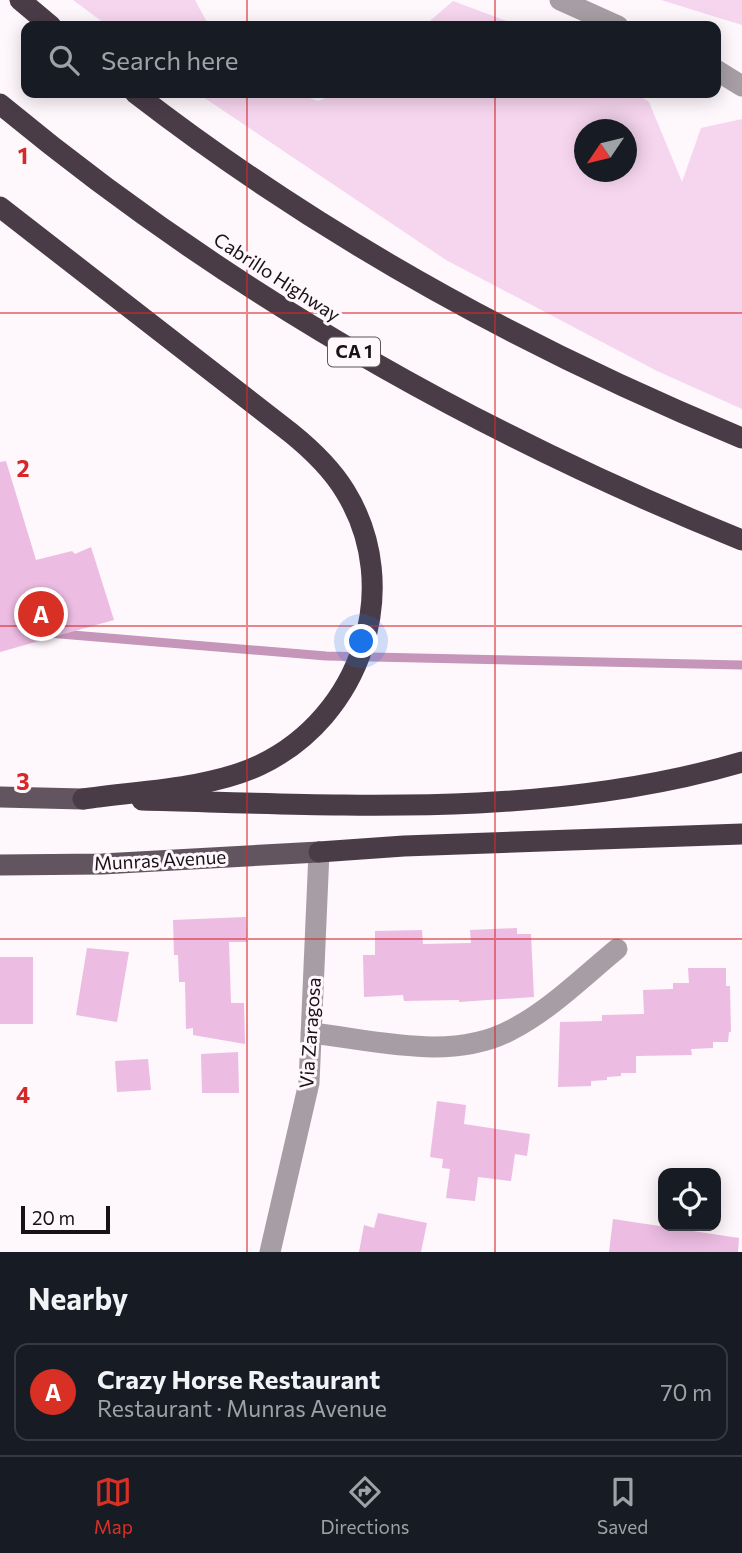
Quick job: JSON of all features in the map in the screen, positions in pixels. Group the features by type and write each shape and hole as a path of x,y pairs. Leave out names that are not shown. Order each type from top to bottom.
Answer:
{"highway":[{"path":"20,0 45,21"},
{"path":"142,98 252,177 415,279 585,369 742,438"},
{"name":"Cabrillo Highway","path":"0,104 176,238 336,342 565,464 742,540"},
{"path":"0,206 281,425 323,461 355,511 372,573 367,633 356,669 323,719 293,745 258,766 231,775 83,799"},
{"path":"83,799 347,805 483,802 613,789 742,762"},
{"path":"319,852 416,845 742,834"}],"main road":[{"path":"0,797 83,799"},
{"name":"Munras Avenue","path":"0,865 102,864 319,852"}],"street":[{"path":"561,0 607,21"},
{"path":"721,73 742,86"},
{"name":"Via Zaragosa","path":"270,1252 309,1083 319,852"},
{"path":"311,1033 433,1047 483,1041 509,1032 537,1016 617,949"}],"shaded area":[{"path":"73,0 195,0 206,21 101,21"},
{"path":"661,0 742,0 742,25"},
{"path":"453,1 507,21 430,21"},
{"path":"204,98 310,98 318,101 326,98 643,98 649,102 682,182 701,128 742,119 742,409 657,371 446,260"}],"building":[{"path":"6,461 36,560 72,551 75,554 91,547 114,620 0,652 0,462"},
{"path":"246,917 247,942 229,942 231,1003 244,1003 245,1044 193,1035 193,1028 186,1029 185,982 179,982 178,955 174,955 173,920"},
{"path":"517,928 517,934 531,934 534,997 459,1002 404,1001 403,995 364,997 363,955 375,955 375,931 422,930 423,944 471,943 470,930"},
{"path":"87,948 129,952 117,1022 76,1015"},
{"path":"0,957 33,957 33,1024 0,1024"},
{"path":"688,968 726,968 726,986 730,986 731,1032 728,1042 713,1042 713,1048 691,1049 692,1055 636,1056 636,1073 621,1073 621,1076 607,1077 607,1080 591,1081 591,1086 558,1087 560,1022 602,1021 602,1015 644,1014 643,990 673,989 673,983 689,983"},
{"path":"238,1052 239,1093 202,1093 201,1054"},
{"path":"148,1059 151,1090 117,1092 115,1061"},
{"path":"437,1101 466,1105 464,1124 530,1134 527,1156 515,1154 511,1181 478,1177 475,1201 446,1198 450,1169 442,1168 443,1159 430,1157"},
{"path":"378,1213 427,1223 421,1252 359,1252 364,1225 374,1228"},
{"path":"613,1219 658,1226 658,1231 693,1231 739,1238 738,1252 609,1252"}],"waterway":[{"path":"48,633 326,656 742,665"}],"place":[{"name":"Crazy Horse Restaurant","path":"41,614"}]}
